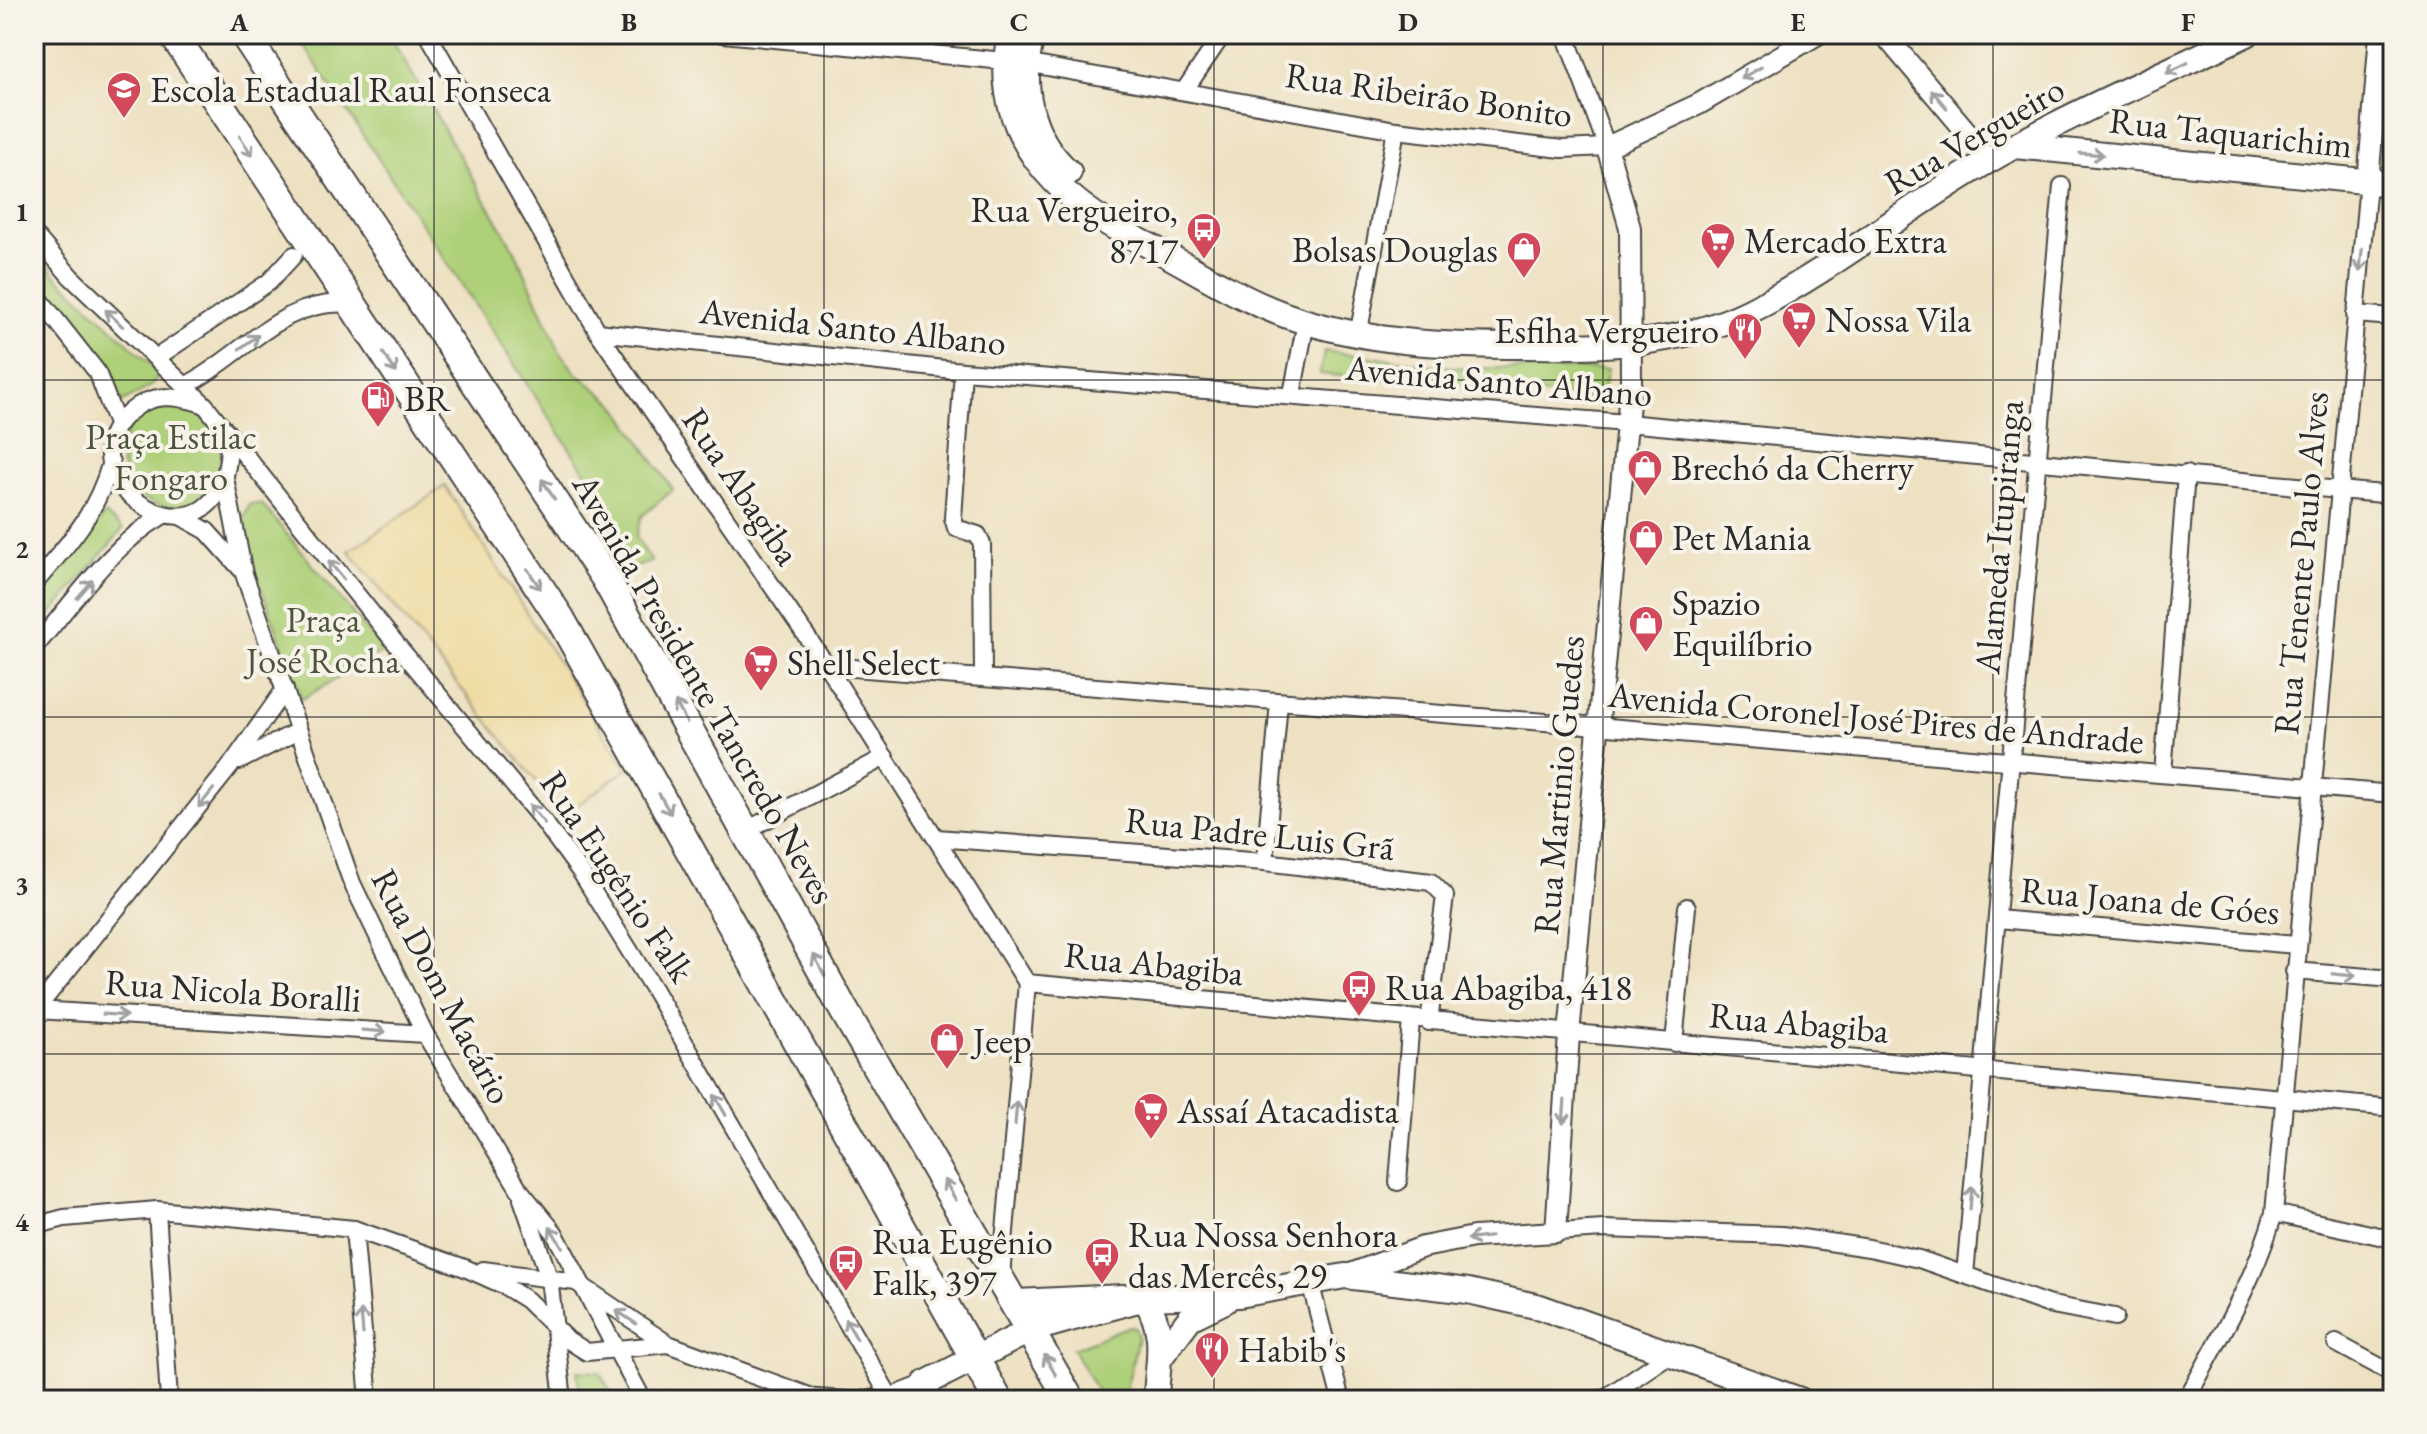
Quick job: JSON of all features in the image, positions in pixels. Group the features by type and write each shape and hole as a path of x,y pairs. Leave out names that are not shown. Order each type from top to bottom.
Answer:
{"highway":[{"path":"173,34 349,304 560,618 998,1400"},
{"name":"Avenida Presidente Tancredo Neves","path":"244,34 606,579 842,1007 1070,1400"},
{"path":"1016,1304 1145,1298"}],"main road":[{"name":"Rua Vergueiro","path":"1010,34 1015,62 1010,103 1021,138 1034,160 1108,225 1227,290 1306,322 1358,336 1447,347 1631,344 1704,330 1750,311 2015,146 2247,34"},
{"name":"Rua Vergueiro","path":"1015,62 1032,34"},
{"name":"Rua Taquarichim","path":"2015,146 2393,184"},
{"path":"922,1392 975,1357 1031,1330 1145,1298 1239,1295 1345,1276 1506,1298 1673,1352 1800,1400"},
{"path":"1162,1355 1182,1326 1198,1312 1239,1295"},
{"path":"1145,1298 1155,1316 1162,1355 1156,1400"}],"street":[{"name":"Rua Abagiba","path":"428,34 598,332 827,666 1027,983 2393,1108"},
{"name":"Rua Ribeirão Bonito","path":"723,34 1015,62 1396,130 1562,149 1607,147 1687,110 1818,34"},
{"path":"1184,91 1223,34"},
{"path":"1565,34 1607,147"},
{"path":"1884,34 1976,143 1986,162"},
{"name":"Rua Tenente Paulo Alves","path":"2186,1400 2243,1295 2264,1248 2274,1213 2296,945 2342,491 2380,34"},
{"path":"1358,336 1396,130"},
{"name":"Rua Martinio Guedes","path":"1556,1232 1569,1034 1627,423 1631,344 1630,228 1607,147"},
{"name":"Alameda Itupiranga","path":"1965,1275 2062,186"},
{"path":"34,234 71,277 205,405 229,435 225,478 200,510 182,517 162,516 133,500 119,485 111,462"},
{"path":"156,358 269,282 294,255"},
{"path":"34,292 97,372 117,424 101,496 84,525 34,584"},
{"path":"185,386 289,313 329,302 349,304"},
{"path":"2355,314 2393,317"},
{"path":"1292,394 1306,322"},
{"name":"Avenida Santo Albano","path":"598,332 963,371 1292,394 1627,423 2035,464 2186,474 2393,495"},
{"path":"963,371 953,518 956,528 978,535 982,544 983,676"},
{"path":"117,424 142,402 164,396 205,405"},
{"name":"Rua Eugênio Falk","path":"229,435 544,822 582,874 654,990 890,1397"},
{"path":"2163,774 2186,474"},
{"name":"Rua Dom Macário","path":"225,478 244,574 352,883 425,1034 519,1189 554,1232 643,1400"},
{"path":"34,648 139,529 162,516"},
{"name":"Rua Dom Macário","path":"182,517 207,531 244,574"},
{"name":"Avenida Coronel José Pires de Andrade","path":"827,666 1597,726 2393,794"},
{"path":"36,1011 229,768 285,689"},
{"path":"1265,862 1279,702"},
{"path":"229,768 257,750 298,731"},
{"path":"747,830 885,757"},
{"name":"Rua Padre Luis Grã","path":"936,838 1265,862 1438,885 1445,896 1420,1021 1398,1182"},
{"path":"1674,1043 1687,907"},
{"name":"Rua Joana de Góes","path":"1998,919 2296,945"},
{"path":"2294,971 2393,979"},
{"path":"1001,1278 1027,983"},
{"name":"Rua Nicola Boralli","path":"36,1011 425,1034"},
{"path":"519,1189 549,1277 563,1400"},
{"path":"34,1226 64,1218 157,1210 354,1229 465,1268 515,1293 555,1325 568,1340 587,1352 668,1344"},
{"path":"157,1210 169,1400"},
{"path":"2274,1213 2393,1239"},
{"path":"354,1229 369,1400"},
{"path":"1345,1276 1423,1247 1474,1237 1604,1229 1782,1235 1894,1253 2047,1304 2115,1317"},
{"path":"465,1268 576,1282 668,1344 819,1399 845,1400"},
{"path":"1310,1282 1341,1400"},
{"path":"2336,1343 2393,1374"},
{"path":"1602,1400 1673,1352"},
{"path":"860,1400 922,1392"}],"green space":[{"path":"296,34 389,34 516,253 560,352 576,373 615,404 673,490 642,516 636,537 652,562 628,569 611,511"},
{"path":"34,247 55,275 161,374 151,386 121,403 113,373 34,273"},
{"path":"1324,351 1461,368 1608,369 1602,400 1320,374"},
{"name":"Praça Estilac Fongaro","path":"171,406 190,410 206,421 217,437 221,456 217,475 206,491 190,502 171,506 152,502 136,491 125,475 121,456 125,437 136,421 152,410"},
{"name":"Praça José Rocha","path":"250,504 262,504 384,651 302,699 239,527"},
{"path":"105,514 123,529 34,634 34,598"},
{"path":"1129,1326 1135,1328 1138,1337 1124,1400 1102,1400 1073,1349"},
{"path":"577,1371 599,1372 616,1400 581,1400"}],"sand":[{"path":"445,486 627,769 564,815 349,551"}],"place":[{"name":"Escola Estadual Raul Fonseca","path":"124,120"},
{"name":"Rua Vergueiro, 8717","path":"1204,261"},
{"name":"Mercado Extra","path":"1718,271"},
{"name":"Bolsas Douglas","path":"1524,280"},
{"name":"Nossa Vila","path":"1799,350"},
{"name":"Esfiha Vergueiro","path":"1745,361"},
{"name":"BR","path":"378,429"},
{"name":"Brechó da Cherry","path":"1645,498"},
{"name":"Pet Mania","path":"1646,568"},
{"name":"Spazio Equilíbrio","path":"1646,654"},
{"name":"Shell Select","path":"761,693"},
{"name":"Rua Abagiba, 418","path":"1359,1018"},
{"name":"Jeep","path":"947,1071"},
{"name":"Assaí Atacadista","path":"1151,1141"},
{"name":"Rua Nossa Senhora das Mercês, 29","path":"1102,1286"},
{"name":"Rua Eugênio Falk, 397","path":"846,1293"},
{"name":"Habib's","path":"1212,1380"}]}
